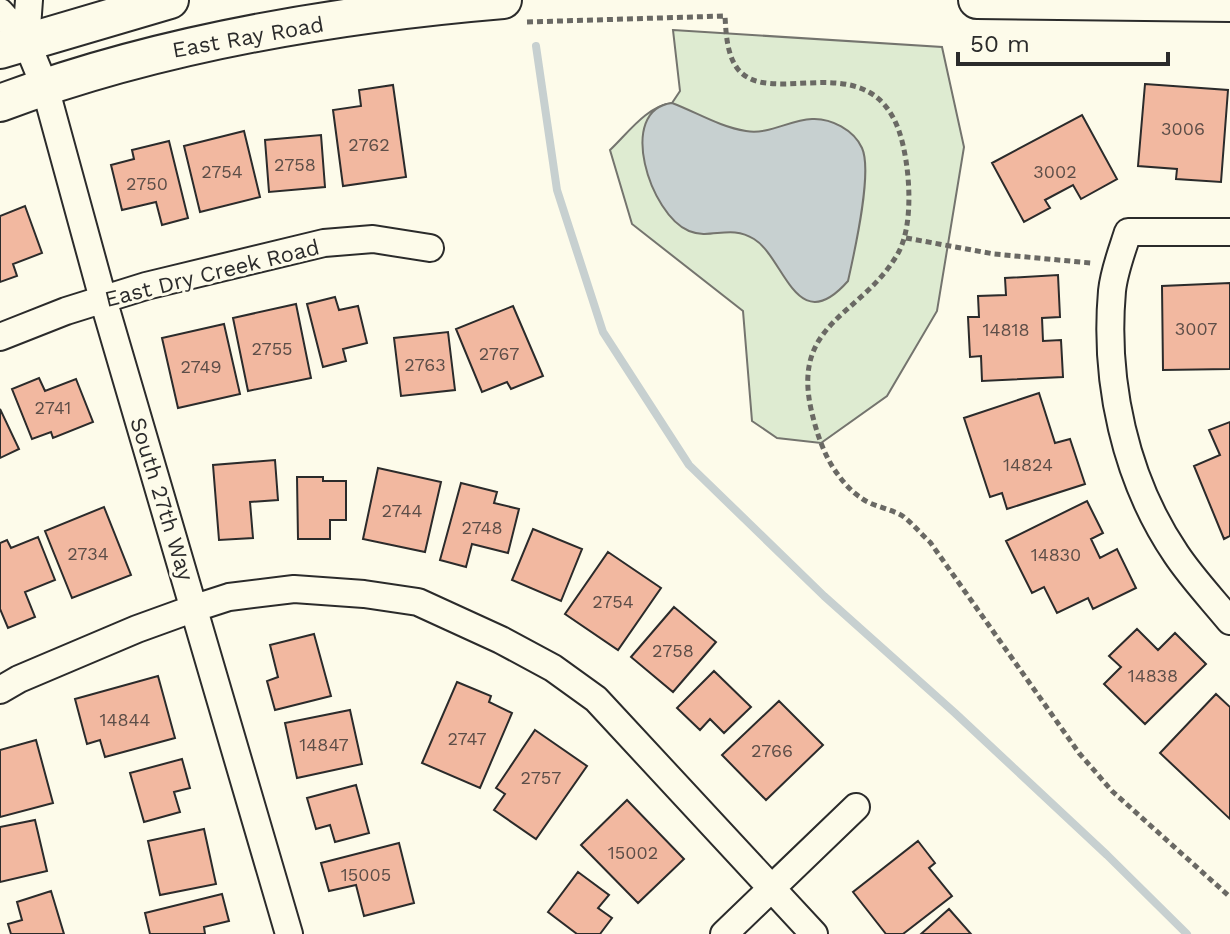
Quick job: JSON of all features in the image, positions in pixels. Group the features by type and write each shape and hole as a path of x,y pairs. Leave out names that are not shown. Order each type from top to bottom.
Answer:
{"main road":[{"name":"East Ray Road","path":"0,103 27,60 170,0"},
{"path":"977,0 1230,3"},
{"name":"East Ray Road","path":"27,60 169,51 425,6 512,11"}],"street":[{"path":"27,60 29,0"},
{"path":"0,12 27,60"},
{"name":"South 27th Way","path":"27,60 103,299 289,934"},
{"path":"1230,232 1128,232 1112,289 1111,364 1121,423 1135,477 1175,554 1230,621"},
{"name":"East Dry Creek Road","path":"0,337 146,286 324,243 373,239 430,248"},
{"path":"0,690 111,640 229,597 294,589 418,602 553,668 596,699 814,934"},
{"path":"724,934 856,807"}],"path":[{"path":"512,11 553,21 725,16 727,43 738,70 755,80 778,84 822,81 849,85 874,95 890,110 906,156 906,238 883,274 826,328 815,347 807,367 806,388 821,443 837,474 861,499 903,517 930,542 1079,753 1112,791 1230,897"},
{"path":"906,238 994,254 1083,263 1118,263"}],"green space":[{"path":"673,30 942,47 964,147 937,311 887,396 821,443 777,438 752,421 743,311 632,224 610,150 646,115 672,103 680,91"}],"shaded area":[{"path":"672,103 717,123 746,131 763,131 812,119 827,121 848,131 862,148 865,175 848,281 830,297 816,302 804,299 754,239 729,232 697,233 675,221 652,185 642,142 646,124 655,110"}],"building":[{"path":"1145,84 1228,90 1221,182 1176,179 1177,169 1138,166"},
{"path":"393,85 406,177 343,186 333,110 361,106 359,90"},
{"path":"1082,115 1117,179 1081,199 1073,185 1045,200 1050,208 1024,222 992,163"},
{"path":"244,131 260,197 200,212 184,146"},
{"path":"321,135 325,187 269,192 265,140"},
{"path":"169,141 188,218 162,225 156,202 122,210 111,165 134,159 132,150"},
{"path":"25,206 42,253 13,264 17,276 0,282 0,216"},
{"path":"1058,275 1060,317 1042,318 1043,341 1061,340 1063,377 982,381 981,356 970,357 968,317 979,317 978,296 1006,295 1005,278"},
{"path":"1230,283 1230,369 1163,370 1162,286"},
{"path":"335,297 339,310 358,306 367,343 343,349 346,361 323,367 307,304"},
{"path":"296,304 311,378 248,391 233,318"},
{"path":"513,306 543,376 511,389 507,382 482,392 456,329"},
{"path":"224,324 240,394 178,408 162,338"},
{"path":"448,332 455,390 401,396 394,338"},
{"path":"39,378 45,391 76,379 93,422 53,438 51,432 32,439 12,389"},
{"path":"1039,393 1055,443 1070,439 1085,484 1007,509 1002,493 990,497 964,418"},
{"path":"0,409 19,449 0,458"},
{"path":"1230,422 1230,536 1224,539 1194,466 1220,455 1209,430"},
{"path":"275,460 278,500 250,502 253,538 219,540 213,465"},
{"path":"378,468 441,482 425,552 363,539"},
{"path":"297,477 346,481 346,520 330,520 330,539 298,539"},
{"path":"461,483 497,492 494,503 519,509 508,553 472,544 466,567 440,560"},
{"path":"1087,501 1103,533 1091,539 1100,558 1117,549 1136,588 1093,609 1088,598 1057,613 1044,587 1032,593 1006,541"},
{"path":"104,507 131,575 72,598 45,531"},
{"path":"533,529 582,549 561,601 512,580"},
{"path":"38,537 55,580 25,592 35,617 8,628 0,609 0,543 7,540 11,548"},
{"path":"608,552 661,588 618,650 565,614"},
{"path":"674,607 716,642 673,692 631,657"},
{"path":"1137,629 1158,650 1175,633 1206,664 1145,724 1104,684 1121,667 1109,656"},
{"path":"314,634 331,696 275,710 267,681 278,677 270,645"},
{"path":"714,671 751,707 724,733 710,719 700,730 677,708"},
{"path":"158,676 175,738 105,757 100,740 87,744 75,699"},
{"path":"457,682 491,696 489,702 512,713 480,788 422,763"},
{"path":"1216,694 1230,707 1230,819 1160,753"},
{"path":"779,701 823,745 766,800 722,755"},
{"path":"350,710 362,764 297,778 285,723"},
{"path":"535,730 587,766 536,839 494,810 505,794 496,788"},
{"path":"36,740 53,803 0,817 0,750"},
{"path":"182,759 190,788 174,792 180,812 144,822 130,773"},
{"path":"356,785 369,833 335,842 330,825 316,829 307,798"},
{"path":"627,800 684,859 638,903 581,845"},
{"path":"35,820 47,871 0,882 0,827"},
{"path":"204,829 216,884 160,895 148,841"},
{"path":"918,841 935,863 929,868 952,896 903,934 886,934 853,892"},
{"path":"399,843 414,903 364,916 356,885 329,891 321,863"},
{"path":"578,872 609,895 598,908 612,918 600,934 577,934 548,912"},
{"path":"51,891 64,934 11,934 8,924 22,920 17,902"},
{"path":"222,894 229,921 204,927 205,934 150,934 145,913"},
{"path":"949,909 971,934 921,934"}],"waterway":[{"path":"536,46 557,190 603,332 689,465 824,596 955,713 1187,934"}]}
